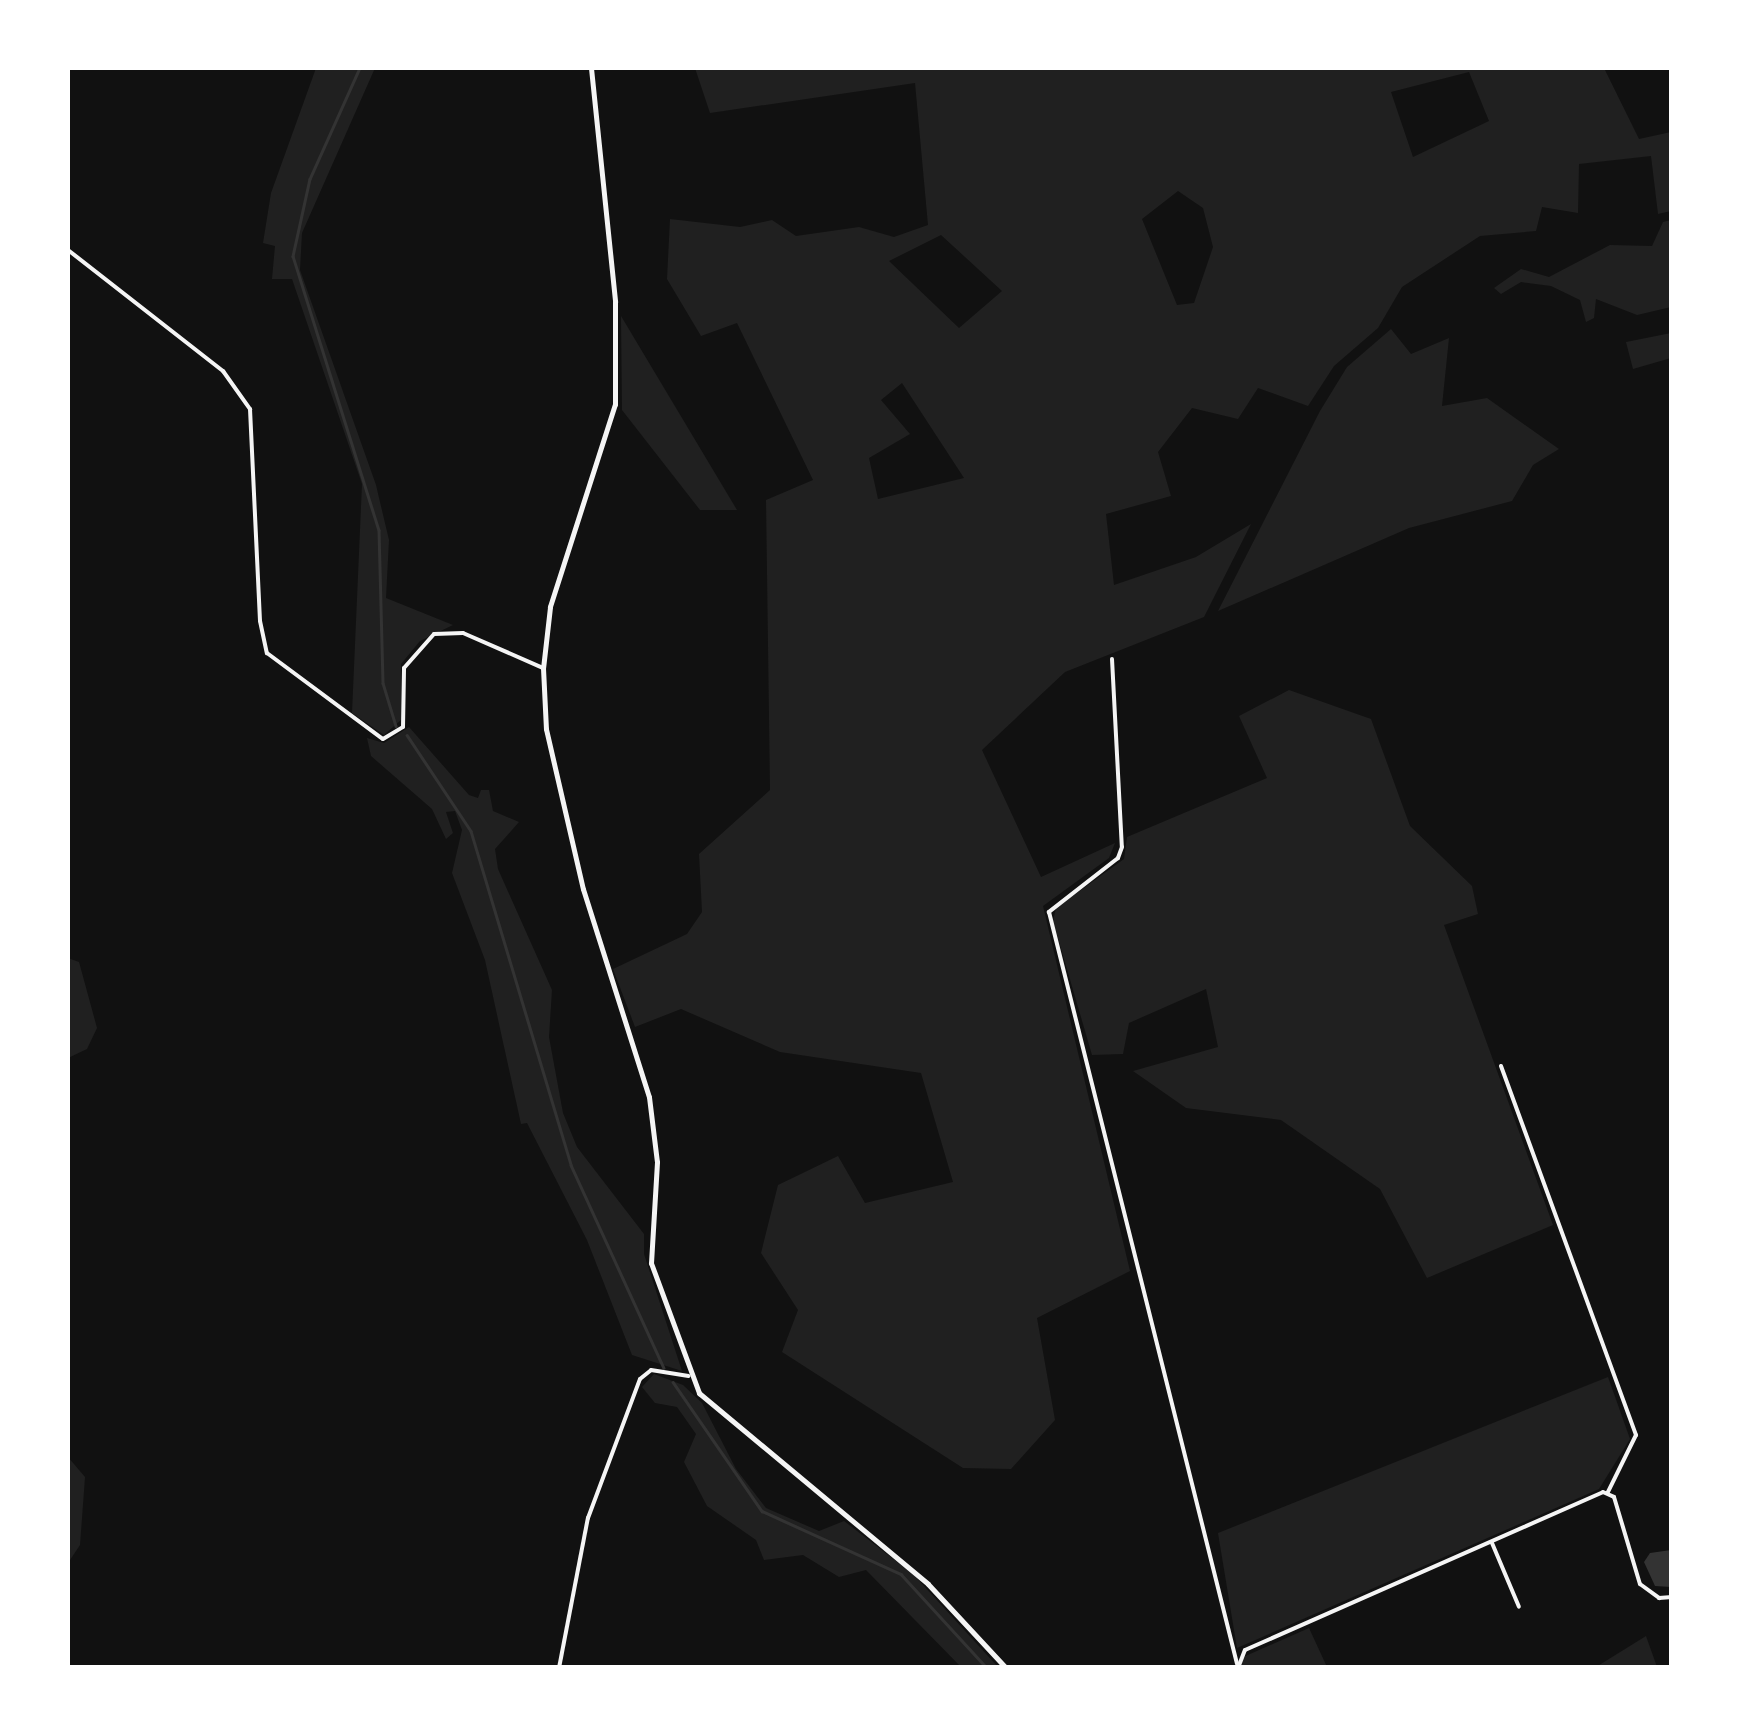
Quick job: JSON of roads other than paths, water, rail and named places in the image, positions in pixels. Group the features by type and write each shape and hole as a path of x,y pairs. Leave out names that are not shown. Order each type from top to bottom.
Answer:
{"street":[{"path":"591,68 616,302 615,404 550,607 543,668 546,729 584,889 649,1097 657,1162 651,1263 690,1376 710,1405 928,1584 1006,1668"},
{"path":"68,250 222,371 250,409 260,621 267,653 387,739 406,722 406,662 434,634 463,632 543,668"},
{"path":"1112,659 1122,847 1118,858 1049,912 1237,1666"},
{"path":"1237,1666 1245,1650 1608,1492 1636,1435 1501,1066"},
{"path":"559,1668 588,1518 640,1379 650,1370 690,1376"},
{"path":"1608,1492 1640,1584 1659,1598 1672,1597"},
{"path":"1492,1543 1519,1607"}],"waterway":[{"path":"360,68 310,179 293,256 379,530 383,683 396,726"},
{"path":"407,735 471,831 571,1165 664,1368"},
{"path":"673,1382 762,1511 901,1574 987,1668"}]}
